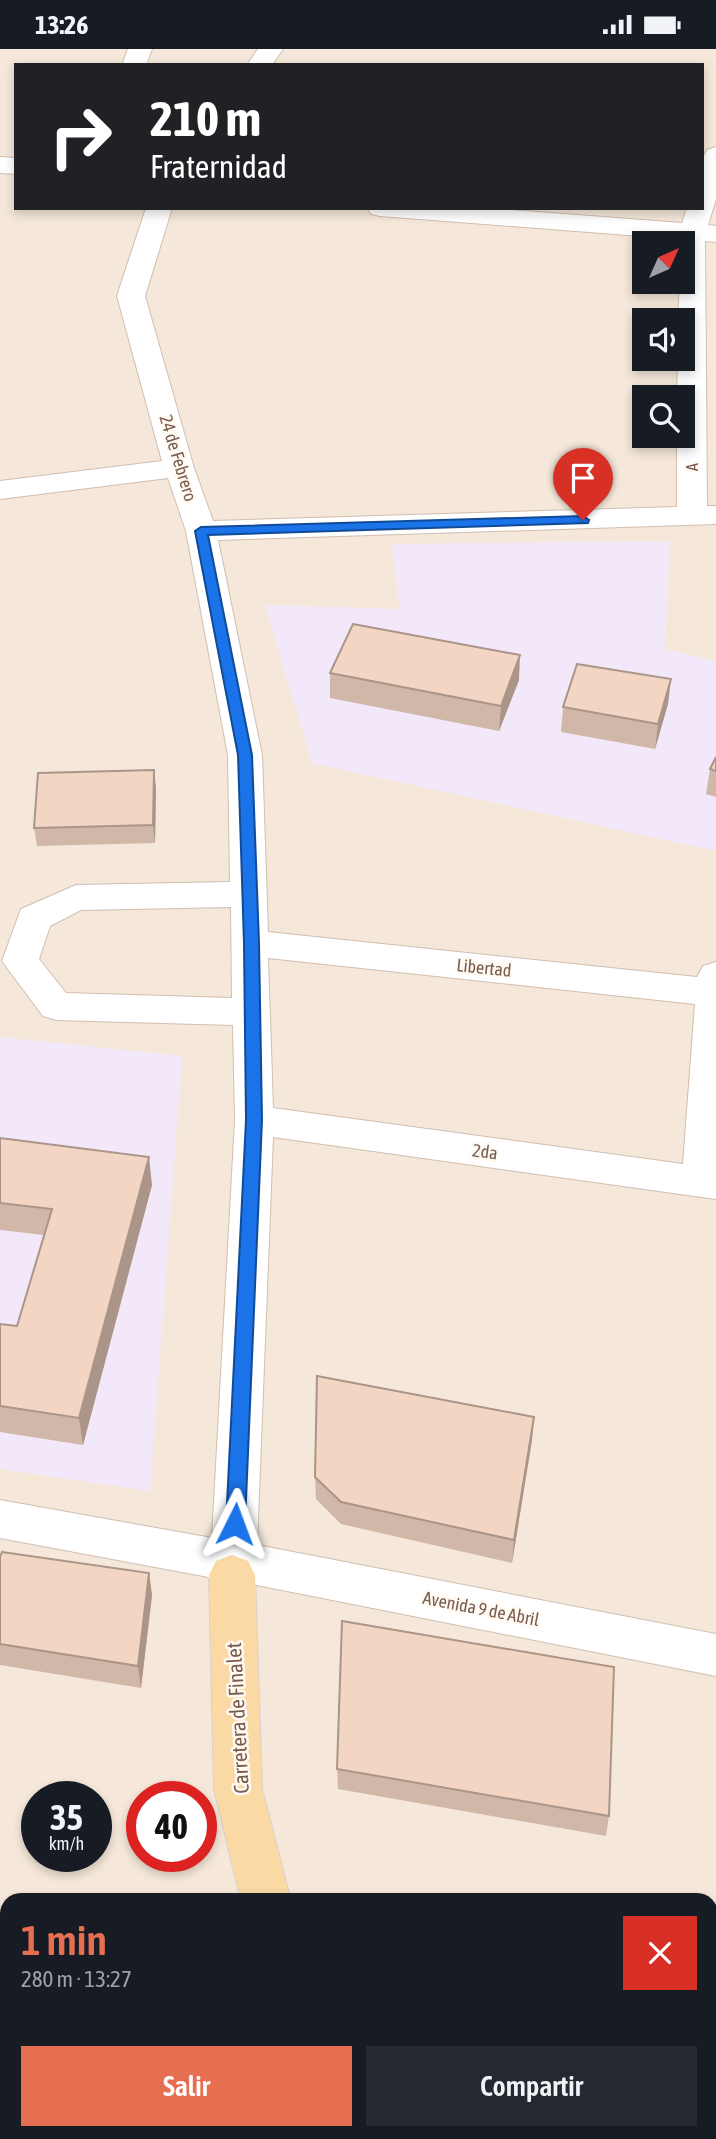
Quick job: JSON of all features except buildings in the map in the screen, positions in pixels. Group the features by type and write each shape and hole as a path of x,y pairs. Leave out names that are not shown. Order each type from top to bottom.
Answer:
{"main road":[{"name":"Carretera de Finalet","path":"233,1562 238,1789 264,1893"}],"street":[{"path":"704,195 716,155"},
{"name":"24 de Febrero","path":"158,210 131,296 179,468 201,531 245,755 252,943 254,1120 233,1562"},
{"path":"418,210 703,225"},
{"name":"A","path":"703,225 704,516"},
{"path":"0,490 179,468"},
{"path":"201,531 704,516"},
{"path":"250,894 76,898 34,918 20,961 56,1006 253,1012"},
{"name":"Libertad","path":"252,943 715,987"},
{"path":"708,1183 715,987"},
{"name":"2da","path":"254,1120 708,1183"},
{"name":"Avenida 9 de Abril","path":"0,1519 716,1655"}],"shaded area":[{"path":"0,49 716,49 716,1893 0,1893"},
{"path":"670,541 665,649 716,661 716,851 312,763 265,605 400,609 392,544"},
{"path":"0,1037 182,1056 150,1491 0,1469"}],"route":[{"path":"235,1524 254,1120 252,943 245,755 201,531 583,520"}]}
